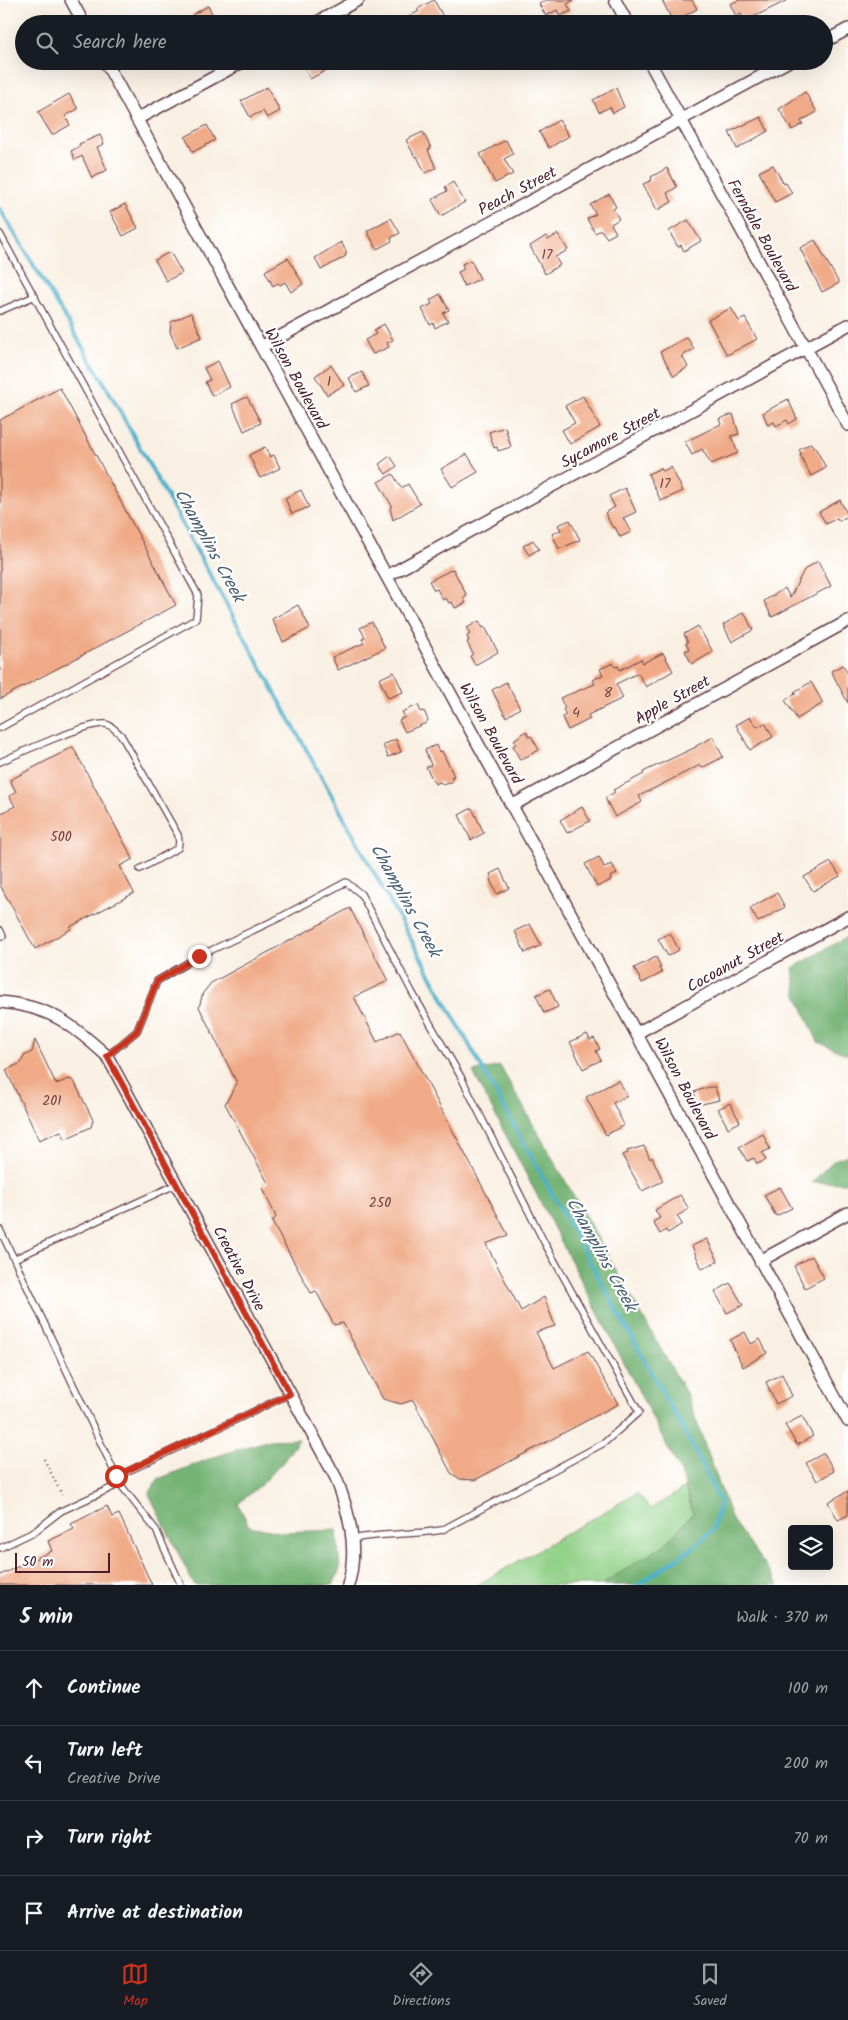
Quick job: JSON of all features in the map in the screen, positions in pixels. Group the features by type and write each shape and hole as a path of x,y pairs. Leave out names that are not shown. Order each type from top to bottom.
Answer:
{"street":[{"path":"71,0 79,15"},
{"path":"330,15 358,0"},
{"path":"615,0 623,15"},
{"path":"833,37 848,29"},
{"name":"Wilson Boulevard","path":"110,70 848,1421"},
{"path":"137,119 227,70"},
{"name":"Ferndale Boulevard","path":"654,70 848,425"},
{"name":"Peach Street","path":"262,347 773,70"},
{"name":"Sycamore Street","path":"387,576 848,325"},
{"name":"Apple Street","path":"512,805 848,621"},
{"name":"Cocoanut Street","path":"637,1033 848,917"},
{"name":"Creative Drive","path":"0,1002 20,1004 47,1012 77,1029 107,1056 336,1478 348,1510 352,1539 353,1570 348,1585"},
{"path":"760,1261 848,1213"}],"lane":[{"path":"0,234 198,595 196,619 0,728"},
{"path":"0,311 35,296"},
{"path":"0,762 72,732 104,724 111,726 121,735 178,835 178,848 140,869"},
{"path":"107,1056 137,1031 157,981 199,956 278,919 346,882 361,894 412,992 461,1077 544,1242 639,1412 604,1444 442,1530 417,1534 372,1535 352,1539"},
{"path":"0,930 3,936 0,936"},
{"path":"14,1259 177,1184"},
{"path":"1,1233 120,1484 156,1530 181,1585"},
{"path":"116,1476 290,1394"},
{"path":"0,1548 34,1532 60,1510 120,1484"}],"path":[{"path":"44,1459 62,1495"}],"green space":[{"path":"848,936 848,1055 818,1042 797,995 793,968"},
{"path":"500,1066 687,1395 732,1520 779,1585 601,1585 666,1544 693,1513 681,1473 473,1072"},
{"path":"848,1155 848,1183 812,1182 834,1160"},
{"path":"299,1439 283,1462 264,1482 238,1504 249,1526 280,1532 337,1530 340,1569 333,1585 194,1585 149,1494 158,1479 214,1457 269,1440"},
{"path":"685,1488 693,1513 666,1544 601,1585 477,1585 637,1493 650,1509"}],"building":[{"path":"434,0 442,15 412,15 419,11 417,9"},
{"path":"546,0 574,0 567,4 571,11 562,15 560,15 557,10 545,15 539,4"},
{"path":"662,0 692,0 697,9 686,15 670,15"},
{"path":"739,0 788,0 757,15 736,15 730,4"},
{"path":"208,6 213,15 192,15"},
{"path":"306,70 327,70 310,79"},
{"path":"267,87 280,111 267,118 263,111 250,117 241,101"},
{"path":"616,88 624,107 613,113 610,107 599,112 593,100"},
{"path":"805,92 817,112 801,121 803,124 792,130 779,109"},
{"path":"69,94 78,109 65,116 70,125 52,135 38,112"},
{"path":"761,117 768,131 737,149 729,132"},
{"path":"559,120 569,136 549,148 539,132"},
{"path":"207,125 215,140 193,152 185,137"},
{"path":"423,132 431,148 428,150 436,168 425,173 417,156 415,157 406,140"},
{"path":"100,135 104,144 97,147 107,170 92,178 82,156 75,160 71,151 80,146 79,144"},
{"path":"506,140 513,154 504,159 513,174 495,183 480,154"},
{"path":"773,165 784,184 786,183 792,193 775,202 759,172"},
{"path":"667,168 677,187 667,193 672,202 657,210 643,184 652,180 651,177"},
{"path":"453,182 465,202 441,216 432,200 447,191 445,187"},
{"path":"609,194 616,207 613,209 619,219 611,224 616,233 607,238 601,230 595,233 587,219 596,214 590,205"},
{"path":"125,204 138,228 123,236 110,212"},
{"path":"391,218 400,233 391,238 392,241 377,249 367,231"},
{"path":"688,220 701,241 684,251 681,245 678,247 669,231"},
{"path":"558,234 568,250 555,257 560,265 545,274 530,246 546,236 548,240"},
{"path":"815,240 839,283 822,292 800,248"},
{"path":"341,242 347,253 345,254 346,256 321,270 315,258"},
{"path":"170,252 182,273 166,281 155,260"},
{"path":"288,258 303,284 291,292 285,282 273,286 265,271"},
{"path":"471,260 480,279 464,286 458,272 464,269 462,264"},
{"path":"440,294 449,310 443,313 448,321 435,328 433,323 430,325 422,309 432,304 430,300"},
{"path":"731,308 739,321 745,318 757,339 727,355 708,320"},
{"path":"191,313 202,337 177,348 170,332 171,322"},
{"path":"384,324 393,340 387,343 389,347 373,354 365,340 376,334 374,330"},
{"path":"687,337 694,349 682,356 688,367 674,376 660,352"},
{"path":"218,361 230,387 212,396 205,382 210,380 204,368"},
{"path":"331,365 344,385 327,395 315,376"},
{"path":"362,372 369,386 356,392 349,378"},
{"path":"60,388 176,605 0,699 0,420"},
{"path":"583,396 600,427 570,444 562,430 575,423 565,406"},
{"path":"247,397 261,423 244,431 232,404"},
{"path":"788,399 797,419 789,424 787,420 776,426 774,422 768,425 763,413"},
{"path":"733,414 739,434 731,436 738,453 711,464 702,449 692,455 685,442 721,424 719,419"},
{"path":"505,427 511,447 498,451 497,447 494,448 489,432"},
{"path":"811,443 826,468 811,476 799,450"},
{"path":"265,447 270,457 274,455 280,468 260,478 249,455"},
{"path":"467,454 478,472 452,487 441,469"},
{"path":"390,456 397,466 386,474 379,464"},
{"path":"671,467 683,491 661,501 648,474 661,468 663,471"},
{"path":"393,474 401,488 408,484 420,504 393,520 390,508 392,506 378,482"},
{"path":"625,488 636,512 623,518 631,532 620,537 605,513 615,507 609,496"},
{"path":"301,490 309,507 292,514 285,498"},
{"path":"840,500 848,516 839,521 837,518 826,524 819,512"},
{"path":"570,520 580,540 559,549 552,534 561,530 558,525"},
{"path":"533,540 539,549 529,555 523,546"},
{"path":"818,561 831,586 772,617 764,601 785,588 790,598 804,570"},
{"path":"453,569 467,596 463,598 466,603 455,608 452,602 449,603 446,598 443,600 437,589 434,590 429,581"},
{"path":"298,605 310,628 283,642 272,619"},
{"path":"744,612 753,630 732,642 723,625"},
{"path":"479,621 483,628 485,627 498,652 475,665 470,656 473,654 467,642 469,641 467,636 470,634 467,628"},
{"path":"372,622 385,648 338,670 332,657 364,643 362,639 365,637 360,628"},
{"path":"698,626 713,652 692,664 685,651 689,649 684,634"},
{"path":"663,653 673,671 646,687 638,673 616,684 623,698 588,715 590,719 568,730 562,717 566,715 560,698 595,684 593,680 603,675 600,669 613,663 620,670 641,659 643,663"},
{"path":"843,665 848,674 848,703 831,671"},
{"path":"394,672 403,692 388,698 379,679"},
{"path":"506,682 520,708 506,717 492,690"},
{"path":"811,682 823,703 797,719 785,700"},
{"path":"418,705 421,712 424,711 428,720 426,723 405,732 399,720 405,717 402,712"},
{"path":"750,717 757,727 765,723 773,737 750,750 736,725"},
{"path":"526,731 539,750 520,760 513,746 516,744 514,740"},
{"path":"713,737 723,757 702,768 700,765 639,796 642,802 615,817 605,798 615,792 613,790 644,774 643,772"},
{"path":"396,739 401,752 388,757 383,745"},
{"path":"436,745 439,752 442,751 454,776 451,777 453,781 444,785 440,782 435,784 426,767 431,765 425,750"},
{"path":"73,747 133,859 120,866 134,893 70,927 71,929 35,949 0,885 0,814 15,806 9,796 16,792 10,780"},
{"path":"582,807 590,821 567,833 560,820"},
{"path":"472,808 484,833 471,840 459,815"},
{"path":"599,857 604,867 612,864 617,874 610,877 611,880 597,887 585,864"},
{"path":"831,862 840,876 813,891 804,877"},
{"path":"500,869 509,888 497,894 490,880 492,879 490,874"},
{"path":"777,893 785,907 758,922 750,908"},
{"path":"350,908 388,981 354,997 377,1042 400,1031 508,1235 486,1244 521,1311 544,1297 555,1326 536,1332 554,1368 588,1351 618,1404 475,1480 460,1479 451,1473 413,1400 401,1404 383,1399 343,1323 334,1325 316,1291 311,1293 272,1222 276,1217 262,1186 268,1183 225,1104 237,1083 199,1007 203,993 211,983"},
{"path":"530,924 541,945 525,953 515,931"},
{"path":"670,933 679,950 668,956 658,939"},
{"path":"656,957 662,973 642,983 634,968"},
{"path":"550,989 558,1007 544,1013 536,995"},
{"path":"587,1034 590,1040 594,1038 600,1049 596,1051 601,1060 583,1069 570,1042"},
{"path":"35,1040 56,1084 69,1079 74,1081 93,1120 91,1127 65,1139 61,1131 39,1140 6,1070 21,1063 24,1056 32,1052"},
{"path":"619,1080 627,1096 613,1103 624,1125 606,1135 586,1097"},
{"path":"715,1087 719,1100 698,1105 694,1092"},
{"path":"730,1103 740,1122 728,1128 718,1109"},
{"path":"763,1134 770,1149 762,1153 766,1160 757,1164 754,1158 747,1161 739,1147"},
{"path":"644,1146 650,1159 652,1157 663,1181 642,1191 622,1155 628,1153 627,1151"},
{"path":"780,1187 792,1208 776,1216 764,1195"},
{"path":"680,1195 689,1209 677,1216 682,1224 668,1233 666,1230 660,1234 653,1222 660,1218 655,1210"},
{"path":"707,1239 718,1261 702,1269 692,1246"},
{"path":"812,1256 824,1278 805,1288 794,1266"},
{"path":"730,1283 743,1305 727,1313 715,1292"},
{"path":"745,1332 751,1344 760,1339 767,1353 743,1367 730,1340"},
{"path":"782,1374 792,1396 776,1404 766,1382"},
{"path":"802,1416 813,1436 797,1445 785,1425"},
{"path":"824,1453 834,1471 817,1481 806,1463"},
{"path":"848,1491 848,1515 838,1520 828,1502"},
{"path":"107,1506 112,1517 119,1514 152,1585 0,1585 0,1575 52,1551 48,1541 74,1529 71,1524"}],"waterway":[{"name":"Champlins Creek","path":"0,209 106,386 697,1454 720,1502 713,1529 695,1546 638,1585"}],"route":[{"path":"116,1476 290,1394 107,1056 137,1031 157,981 199,956"}]}
